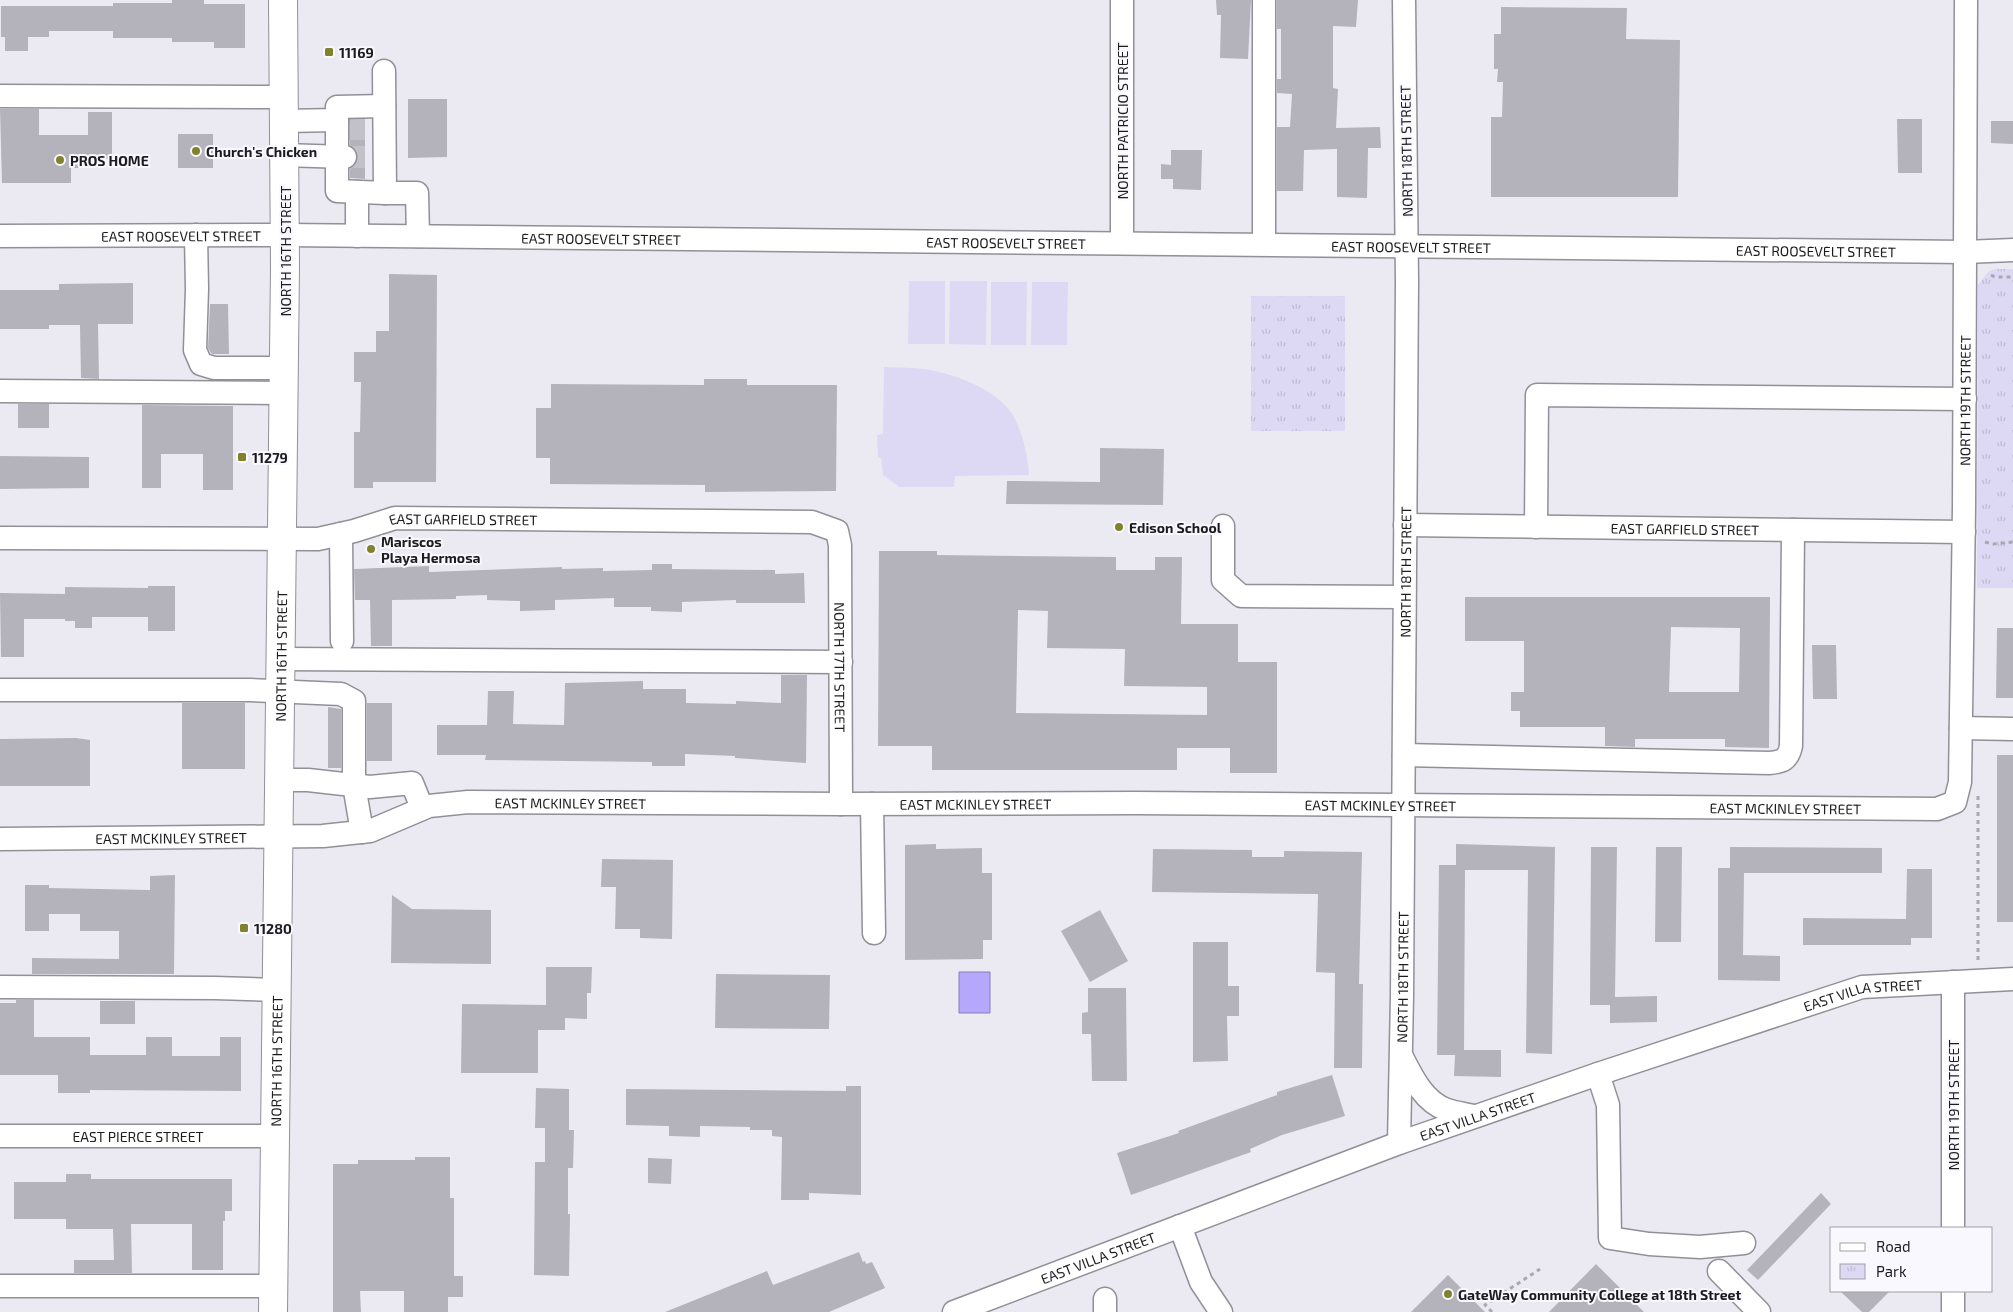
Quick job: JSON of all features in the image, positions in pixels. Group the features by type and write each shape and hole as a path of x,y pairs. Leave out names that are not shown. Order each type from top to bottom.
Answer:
{"main road":[{"name":"NORTH 16TH STREET","path":"272,1299 284,381 283,0"}],"street":[{"name":"NORTH PATRICIO STREET","path":"1122,0 1122,243"},
{"path":"1264,0 1264,243"},
{"name":"NORTH 18TH STREET","path":"1399,1142 1404,806 1407,246 1404,0"},
{"name":"NORTH 19TH STREET","path":"1955,802 1960,782 1964,532 1966,0"},
{"path":"384,71 384,106"},
{"path":"0,96 284,109 354,127 384,106"},
{"path":"384,106 337,107 354,127 358,157 385,193"},
{"path":"354,127 358,157 337,191 417,193 418,236"},
{"path":"284,155 358,157"},
{"path":"357,192 357,236"},
{"path":"196,235 195,350 201,364 284,381"},
{"name":"EAST ROOSEVELT STREET","path":"0,236 285,235 1264,243 1966,252 2013,250"},
{"path":"0,390 284,381"},
{"path":"1536,527 1537,395 1965,399"},
{"name":"EAST GARFIELD STREET","path":"0,538 318,539 395,518 812,522 837,530"},
{"name":"EAST GARFIELD STREET","path":"1405,525 1964,532"},
{"path":"1223,526 1223,580 1240,596 1404,597"},
{"name":"NORTH 17TH STREET","path":"837,530 840,545 841,804"},
{"path":"1404,755 1769,763 1785,760 1789,756 1791,746 1793,530"},
{"path":"341,534 342,640"},
{"path":"280,659 840,662"},
{"path":"0,690 250,690 341,694 354,701 354,785 362,832"},
{"path":"1961,728 2013,729"},
{"path":"279,780 308,780 370,787 412,783 422,808"},
{"name":"EAST MCKINLEY STREET","path":"0,839 323,836 370,831 422,808 468,802 1135,803 1937,809 1955,802"},
{"path":"872,804 874,933"},
{"name":"EAST VILLA STREET","path":"954,1312 1399,1142 1862,987 2013,979"},
{"name":"NORTH 19TH STREET","path":"1953,982 1953,1227"},
{"path":"0,987 276,990"},
{"path":"1401,1056 1416,1084 1424,1094 1446,1110 1474,1116"},
{"path":"1598,1074 1608,1105 1610,1238 1649,1244 1700,1247 1744,1243"},
{"name":"EAST PIERCE STREET","path":"0,1136 274,1136"},
{"path":"1180,1226 1201,1282 1221,1312"},
{"path":"1719,1271 1759,1312"},
{"path":"0,1286 272,1299"},
{"path":"1953,1292 1953,1312"}],"path":[{"path":"1991,275 1994,277 2013,277"},
{"path":"1985,544 2013,542"},
{"path":"1977,793 1980,798 1978,962"},
{"path":"1492,1312 1485,1305 1540,1269"}],"green space":[{"path":"1995,269 2013,269 2013,588 1977,588 1978,285 1988,272"},
{"path":"909,281 945,281 945,344 908,344"},
{"path":"950,281 987,281 986,345 949,344"},
{"path":"991,282 1027,282 1026,345 991,345"},
{"path":"1032,282 1068,282 1067,345 1031,345"},
{"path":"1251,296 1345,296 1345,431 1251,431"},
{"path":"884,367 913,368 940,372 971,383 999,399 1011,413 1020,430 1029,475 955,476 954,487 899,487 883,475 881,458 878,457 877,435 883,434"}],"shaded area":[{"path":"959,972 990,972 990,1013 959,1013"}],"building":[{"path":"172,0 204,0 204,4 245,4 245,48 214,48 214,42 172,42 172,38 113,38 113,31 49,31 49,37 28,37 28,51 5,51 5,37 1,37 1,6 113,6 113,3 172,3"},
{"path":"1216,0 1251,0 1248,59 1220,58 1221,15 1217,15"},
{"path":"1277,0 1358,0 1356,27 1333,26 1333,88 1338,89 1336,128 1380,127 1381,148 1368,148 1367,198 1337,197 1337,149 1304,150 1303,191 1277,191 1277,127 1290,127 1292,94 1277,93 1277,79 1281,79 1281,29 1277,29"},
{"path":"1501,7 1627,8 1626,39 1680,40 1678,197 1491,197 1491,117 1502,117 1503,82 1497,82 1498,69 1494,69 1494,34 1501,34"},
{"path":"408,99 447,99 447,157 408,158"},
{"path":"0,109 39,109 39,135 88,135 88,112 112,112 112,159 80,159 80,168 71,168 71,183 2,183"},
{"path":"1897,119 1922,119 1922,173 1898,173"},
{"path":"350,120 365,120 365,179 350,178 350,169 356,164 358,157 356,150 350,145"},
{"path":"1991,121 2013,121 2013,144 1991,143"},
{"name":"Church's Chicken","path":"178,134 213,134 213,168 178,168"},
{"path":"1171,150 1202,150 1201,190 1173,189 1173,179 1161,179 1161,164 1171,165"},
{"path":"389,274 437,275 436,482 373,482 373,488 354,488 354,432 360,432 361,382 354,382 354,352 376,352 376,331 389,331"},
{"path":"133,283 133,324 98,324 99,379 81,378 80,325 49,325 49,329 0,329 0,290 59,290 59,284"},
{"path":"210,304 228,304 229,354 213,354 208,348"},
{"path":"704,379 747,379 747,385 837,385 836,491 705,492 705,485 550,484 550,458 536,458 536,408 551,408 551,384 704,385"},
{"path":"18,404 49,404 49,428 18,428"},
{"path":"142,405 233,406 233,490 203,490 203,454 161,454 161,488 142,488"},
{"path":"1100,448 1164,449 1163,505 1006,504 1007,481 1100,482"},
{"path":"0,456 89,457 89,488 0,489"},
{"path":"879,551 937,551 937,555 1116,557 1116,570 1155,570 1155,557 1182,557 1181,624 1238,624 1238,662 1277,662 1277,773 1230,773 1230,748 1177,748 1177,770 932,770 932,746 878,746","holes":["1018,610 1048,611 1047,648 1125,649 1124,686 1207,687 1207,715 1016,713"]},
{"path":"652,564 672,564 672,569 775,570 775,574 804,573 805,603 736,603 736,600 682,602 682,612 651,611 651,607 614,607 614,598 555,600 555,610 520,611 520,601 487,600 487,595 456,596 456,599 392,600 392,646 371,646 370,600 355,600 354,569 429,566 429,572 562,567 562,569 603,568 603,571 652,570"},
{"path":"148,586 175,586 175,631 148,631 148,617 92,617 92,628 75,628 75,621 65,621 65,619 24,619 24,657 1,657 0,593 65,594 65,587 148,588"},
{"path":"1465,597 1770,597 1769,748 1725,747 1725,739 1635,739 1635,747 1605,746 1605,727 1520,727 1520,711 1511,711 1511,692 1524,692 1524,641 1465,641","holes":["1671,627 1740,628 1739,692 1669,692"]},
{"path":"1997,628 2013,628 2013,698 1996,698"},
{"path":"1812,645 1836,645 1837,699 1813,699"},
{"path":"781,675 807,675 806,763 735,758 735,756 685,754 685,766 652,766 652,762 485,760 486,755 437,755 437,725 487,725 488,691 514,691 513,724 564,725 565,683 643,681 643,689 686,689 686,703 736,704 736,701 781,703"},
{"path":"182,703 245,703 245,769 182,769"},
{"path":"367,703 392,703 392,761 367,761"},
{"path":"328,707 341,709 341,768 328,768"},
{"path":"76,738 90,740 90,786 0,786 0,739"},
{"path":"1997,755 2013,755 2013,922 1997,922"},
{"path":"936,844 936,849 982,848 982,873 992,873 992,940 983,940 983,959 905,960 905,845"},
{"path":"1456,844 1555,847 1552,1054 1526,1053 1528,870 1465,870 1464,1050 1501,1050 1501,1077 1454,1076 1455,1055 1437,1055 1439,865 1456,865"},
{"path":"1591,847 1617,847 1615,997 1657,996 1657,1022 1610,1023 1610,1005 1590,1005"},
{"path":"1656,847 1682,847 1681,942 1655,942"},
{"path":"1730,847 1882,848 1882,873 1744,873 1743,955 1780,956 1780,981 1718,980 1718,868 1730,868"},
{"path":"1153,849 1252,850 1252,857 1284,857 1284,851 1362,852 1359,984 1363,984 1362,1068 1334,1068 1335,973 1316,972 1318,894 1152,892"},
{"path":"602,859 673,860 672,939 640,938 640,929 615,929 616,887 601,887"},
{"path":"1907,869 1932,869 1932,938 1911,938 1911,945 1803,945 1803,918 1906,919"},
{"path":"175,875 174,974 32,974 32,958 119,959 119,931 80,931 80,914 49,914 49,931 25,931 25,885 49,885 49,888 150,890 150,876"},
{"path":"392,895 412,909 491,910 491,964 391,963"},
{"path":"1100,910 1128,961 1090,982 1061,931"},
{"path":"1193,942 1228,942 1228,986 1239,986 1239,1016 1227,1016 1228,1061 1193,1062"},
{"path":"546,967 592,967 591,993 587,993 587,1019 565,1018 565,1030 538,1030 538,1073 461,1073 462,1004 546,1005"},
{"path":"716,974 830,975 829,1029 715,1028"},
{"path":"1088,988 1126,988 1127,1081 1092,1081 1091,1034 1082,1034 1082,1013 1088,1012"},
{"path":"16,1000 34,1000 34,1037 90,1037 90,1055 146,1055 146,1037 172,1037 172,1056 220,1056 220,1037 241,1037 241,1091 90,1090 90,1093 58,1093 58,1075 0,1075 0,1003 16,1003"},
{"path":"100,1001 135,1001 135,1024 100,1024"},
{"path":"1332,1075 1345,1116 1282,1135 1250,1149 1251,1152 1131,1195 1117,1153 1179,1133 1178,1131 1277,1095 1277,1092"},
{"path":"846,1086 861,1086 861,1195 809,1193 809,1200 781,1200 782,1137 772,1136 772,1130 750,1130 750,1127 700,1126 700,1137 669,1136 669,1126 626,1125 626,1089 846,1091"},
{"path":"536,1088 569,1089 569,1130 574,1130 573,1168 568,1168 568,1214 570,1214 569,1276 534,1275 535,1162 545,1162 545,1128 535,1128"},
{"path":"415,1157 450,1157 450,1198 454,1198 454,1276 463,1276 463,1297 448,1297 448,1312 404,1312 404,1291 360,1291 361,1312 333,1312 333,1164 358,1164 358,1160 415,1160"},
{"path":"648,1158 672,1159 671,1184 648,1183"},
{"path":"66,1174 91,1174 91,1179 232,1179 232,1211 225,1211 225,1221 223,1221 223,1270 192,1270 192,1224 131,1224 132,1273 74,1273 74,1260 114,1260 113,1229 66,1229 66,1219 14,1219 14,1182 66,1182"},
{"path":"1821,1193 1831,1204 1758,1280 1747,1270"},
{"path":"859,1252 863,1262 865,1261 866,1264 872,1262 885,1288 829,1312 665,1312 767,1271 773,1285"},
{"path":"1596,1264 1644,1312 1549,1312"},
{"name":"GateWay Community College at 18th Street","path":"1448,1275 1485,1312 1411,1312"},
{"path":"1841,1292 1889,1292 1869,1312 1862,1312"}],"tunnel":[{"path":"345,129 365,129"},
{"path":"345,157 365,157"}],"place":[{"name":"11169","path":"329,52"},
{"name":"Church's Chicken","path":"196,151"},
{"name":"PROS HOME","path":"60,160"},
{"name":"11279","path":"242,457"},
{"name":"Edison School","path":"1119,527"},
{"name":"Mariscos Playa Hermosa","path":"371,549"},
{"name":"11280","path":"244,928"},
{"name":"GateWay Community College at 18th Street","path":"1448,1294"}]}
